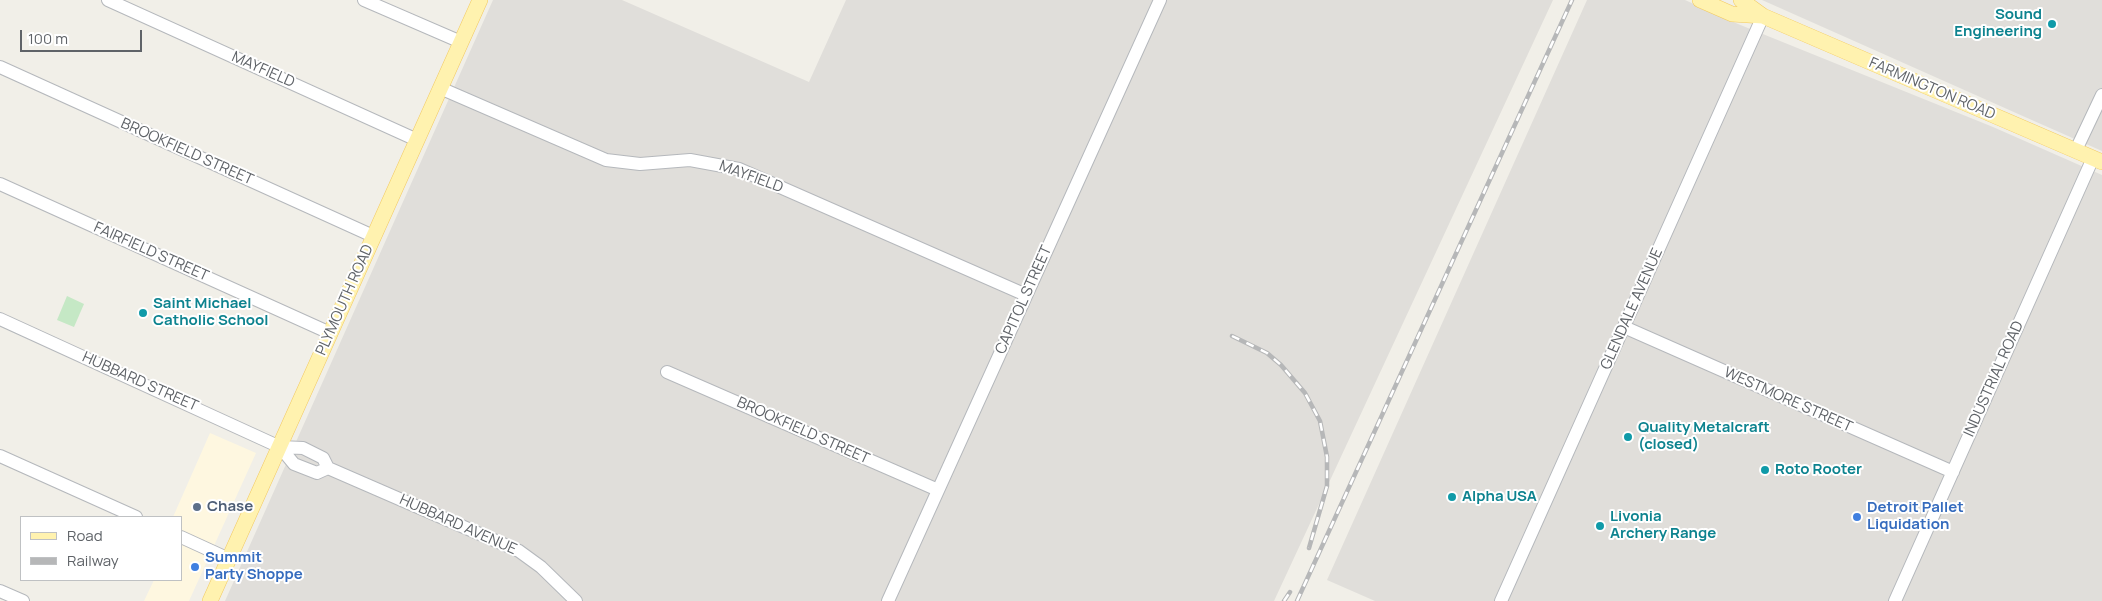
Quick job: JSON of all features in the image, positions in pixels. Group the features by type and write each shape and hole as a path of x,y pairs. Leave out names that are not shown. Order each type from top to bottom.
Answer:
{"main road":[{"name":"PLYMOUTH ROAD","path":"210,601 480,0"},
{"name":"FARMINGTON ROAD","path":"1700,0 1732,14 1763,16"},
{"name":"FARMINGTON ROAD","path":"1741,0 1763,16 2098,160"}],"street":[{"name":"MAYFIELD","path":"108,0 417,140"},
{"path":"364,0 461,42"},
{"name":"CAPITOL STREET","path":"888,601 1160,0"},
{"name":"GLENDALE AVENUE","path":"1500,601 1763,16"},
{"name":"BROOKFIELD STREET","path":"0,67 373,236"},
{"name":"MAYFIELD","path":"440,88 606,160 640,164 690,160 739,169 1026,295"},
{"path":"2076,150 2102,95"},
{"name":"INDUSTRIAL ROAD","path":"1895,601 2098,160"},
{"name":"FAIRFIELD STREET","path":"0,184 330,333"},
{"name":"HUBBARD STREET","path":"0,319 280,447"},
{"name":"WESTMORE STREET","path":"1624,327 1953,472"},
{"name":"BROOKFIELD STREET","path":"667,372 938,490"},
{"name":"HUBBARD AVENUE","path":"280,447 294,464 317,473 328,468"},
{"name":"HUBBARD AVENUE","path":"280,447 303,448 323,458 328,468 520,551 541,567 576,601"},
{"path":"0,456 134,516"},
{"path":"182,537 229,559"},
{"path":"0,591 23,601"}],"shaded area":[{"path":"493,0 622,0 809,82 846,0 1553,0 1274,601 225,601"},
{"path":"1587,0 1685,0 1738,24 1993,127 2102,175 2102,601 1375,601 1327,580"},
{"path":"1762,0 2102,0 2102,151 2025,117"},
{"path":"210,433 256,453 189,601 144,601 154,581 182,581 182,516 173,516"}],"green space":[{"path":"67,296 84,304 74,327 57,320"}],"railway":[{"path":"1297,601 1572,0"},
{"path":"1232,336 1267,353 1281,365 1305,393 1320,421 1327,457 1327,486 1309,548"},
{"path":"1284,601 1290,592"}],"place":[{"name":"Sound Engineering","path":"2052,24"},
{"name":"Saint Michael Catholic School","path":"143,313"},
{"name":"Quality Metalcraft (closed)","path":"1628,437"},
{"name":"Roto Rooter","path":"1765,470"},
{"name":"Alpha USA","path":"1452,497"},
{"name":"Chase","path":"197,507"},
{"name":"Detroit Pallet Liquidation","path":"1857,517"},
{"name":"Livonia Archery Range","path":"1600,526"},
{"name":"Summit Party Shoppe","path":"195,567"}]}
